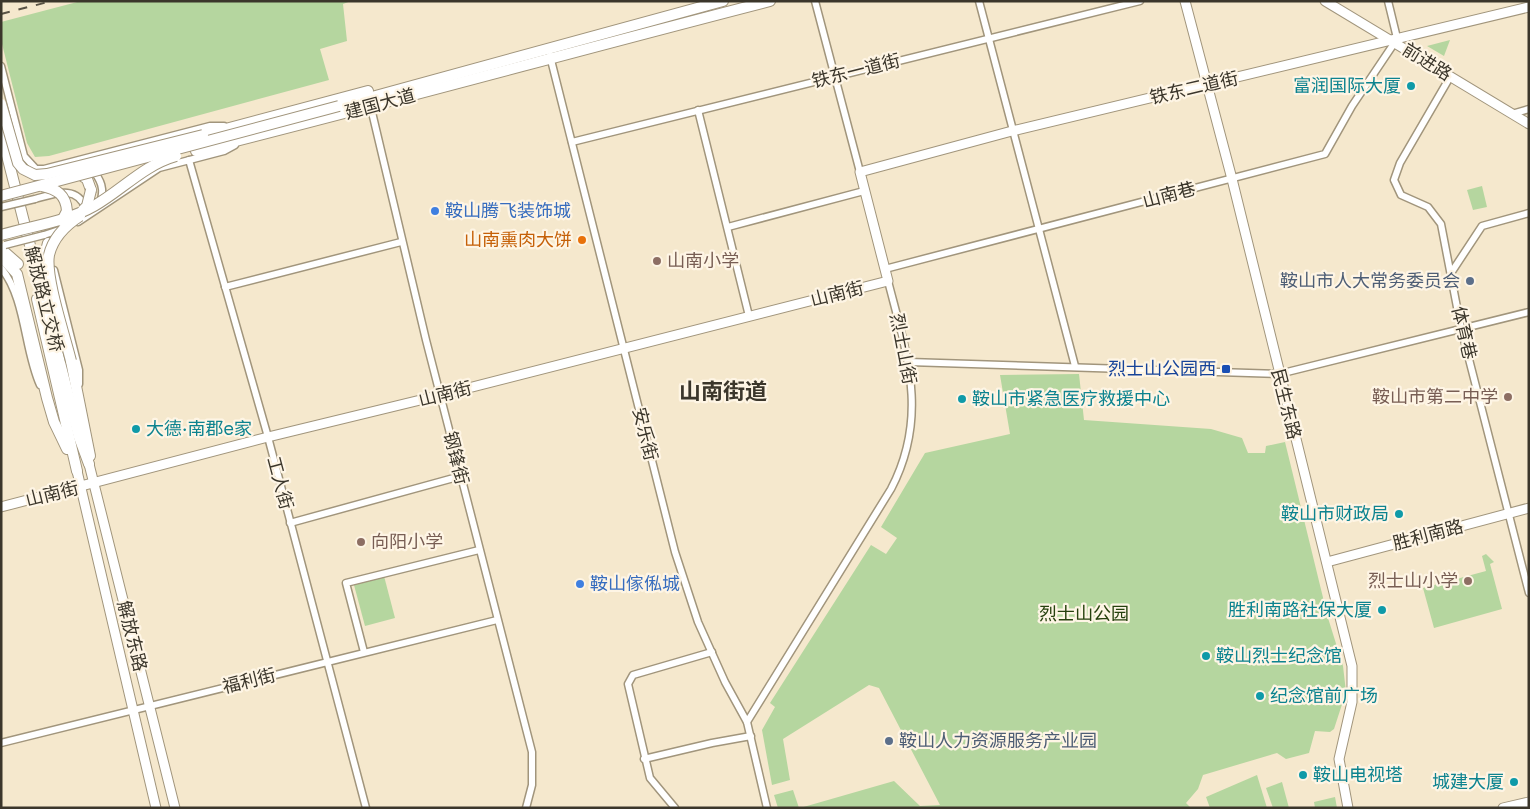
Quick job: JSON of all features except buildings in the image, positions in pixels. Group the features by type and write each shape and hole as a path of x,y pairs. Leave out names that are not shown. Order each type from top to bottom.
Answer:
{"highway":[{"name":"建国大道","path":"1,234 80,217 96,208 151,167 169,158 370,108 723,1"},
{"name":"建国大道","path":"1,196 438,78 550,54 770,1"},
{"path":"1,104 18,163 22,169 35,175 203,135 376,89 438,78"},
{"name":"解放路立交桥","path":"1,132 79,437 90,464"},
{"name":"解放路立交桥","path":"1,155 77,470"},
{"path":"72,165 87,179 91,190 87,206 80,217"},
{"path":"42,186 58,190 66,206 66,215 45,248 42,266 80,417 86,453"},
{"path":"90,464 90,447 50,276 49,255 58,236 66,226 96,208"},
{"path":"3,246 20,266 65,443"},
{"path":"1,256 17,274 54,422 77,470"}],"main road":[{"name":"民生东路","path":"1185,1 1232,179 1352,666 1352,702 1339,758 1348,808"},
{"name":"前进路","path":"1325,1 1394,40 1450,77 1529,124"},
{"name":"铁东二道街","path":"860,172 1012,131 1529,7"},
{"name":"烈士山街","path":"860,172 888,281"},
{"name":"山南街","path":"1,507 268,437 888,281"},
{"name":"解放东路","path":"90,464 175,808"},
{"name":"解放东路","path":"77,470 156,808"},
{"name":"胜利南路","path":"1327,562 1529,508"},
{"path":"1503,808 1529,802"}],"street":[{"name":"烈士山街","path":"815,1 860,172"},
{"path":"979,1 1075,366"},
{"name":"铁东一道街","path":"572,142 1140,1"},
{"path":"1388,1 1394,40"},
{"name":"山南巷","path":"885,269 1325,154 1352,106 1394,40"},
{"name":"安乐街","path":"550,54 675,552 698,622 747,722 767,808"},
{"path":"1,66 24,156 36,168 44,169 72,165 210,126 241,125"},
{"name":"体育巷","path":"1450,77 1400,163 1394,180 1400,195 1428,207 1438,219 1445,240 1461,328 1529,593"},
{"name":"钢锋街","path":"370,108 401,242 532,752 532,785 526,808"},
{"path":"698,110 749,316"},
{"path":"1512,114 1529,110"},
{"path":"96,208 159,168 224,151 248,138"},
{"name":"工人街","path":"189,160 268,437 366,808"},
{"path":"72,165 91,169 99,177 102,196 96,208"},
{"path":"728,227 864,191"},
{"path":"1,207 65,192 73,193 83,201 86,208 57,243 53,262 79,370 80,398"},
{"path":"1451,273 1482,226 1529,213"},
{"path":"3,246 70,226"},
{"path":"225,287 401,242"},
{"path":"1,268 17,304 37,378 47,398"},
{"name":"烈士山街","path":"747,722 900,472 907,455 912,410 909,362 888,281"},
{"path":"909,362 1279,374 1529,312"},
{"path":"290,523 461,476"},
{"path":"364,652 346,583 479,550"},
{"name":"福利街","path":"1,743 497,620"},
{"path":"675,808 650,778 644,759 628,684 633,675 712,652"},
{"path":"644,759 751,736"}],"green space":[{"path":"81,1 351,1 343,4 347,41 320,49 329,80 49,156 35,157 27,143 1,40 1,22"},
{"path":"1450,40 1444,56 1427,46"},
{"path":"1482,186 1487,207 1473,210 1467,190"},
{"name":"烈士山公园","path":"1079,374 1084,420 1211,429 1242,438 1248,453 1265,453 1266,446 1285,442 1328,618 1343,666 1346,692 1334,729 1330,732 1315,731 1309,753 1286,759 1277,753 1203,775 1198,789 1186,803 1191,808 800,808 894,781 920,806 940,805 879,688 869,685 783,739 790,780 772,785 762,730 775,707 770,703 871,545 886,554 897,538 881,527 925,453 1010,434 1000,375"},
{"path":"1486,554 1494,562 1490,564 1502,609 1434,628 1423,588 1486,571 1482,556"},
{"path":"384,576 395,618 365,626 354,585"},
{"path":"1257,775 1267,808 1210,808 1206,797"},
{"path":"1282,782 1289,808 1273,808 1266,788"},
{"path":"793,790 799,808 778,808 774,795"},
{"path":"1335,797 1337,808 1315,808 1314,802"}],"railway":[{"path":"1,14 52,1"}],"place":[{"name":"富润国际大厦","path":"1411,86"},
{"name":"鞍山腾飞装饰城","path":"435,211"},
{"name":"山南熏肉大饼","path":"582,240"},
{"name":"山南小学","path":"657,261"},
{"name":"鞍山市人大常务委员会","path":"1470,281"},
{"name":"烈士山公园西","path":"1226,369"},
{"name":"鞍山市第二中学","path":"1508,397"},
{"name":"鞍山市紧急医疗救援中心","path":"962,399"},
{"name":"大德·南郡e家","path":"136,429"},
{"name":"鞍山市财政局","path":"1399,514"},
{"name":"向阳小学","path":"361,542"},
{"name":"烈士山小学","path":"1468,581"},
{"name":"鞍山傢俬城","path":"580,584"},
{"name":"胜利南路社保大厦","path":"1382,610"},
{"name":"鞍山烈士纪念馆","path":"1206,656"},
{"name":"纪念馆前广场","path":"1260,696"},
{"name":"鞍山人力资源服务产业园","path":"889,741"},
{"name":"鞍山电视塔","path":"1303,775"},
{"name":"城建大厦","path":"1514,782"}],"district":[{"name":"山南街道","path":"723,391"}]}
